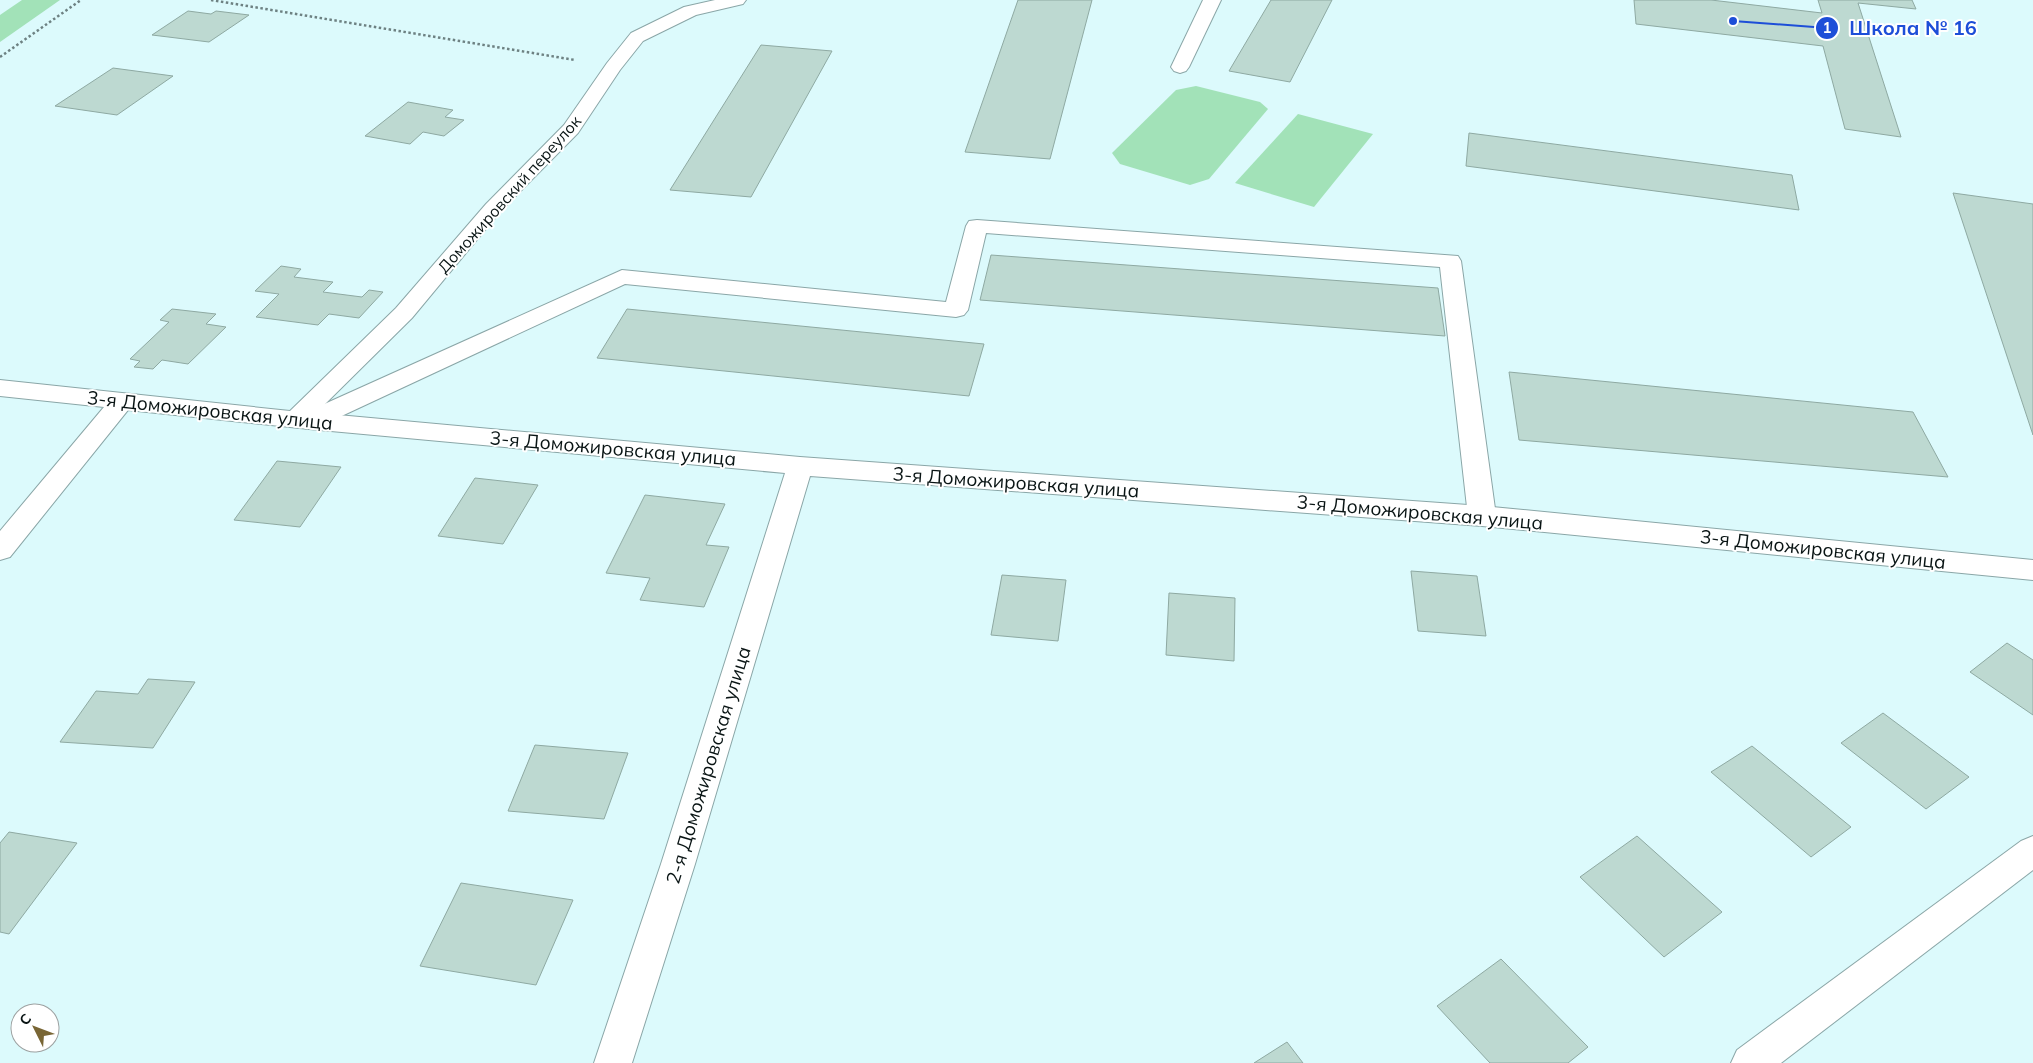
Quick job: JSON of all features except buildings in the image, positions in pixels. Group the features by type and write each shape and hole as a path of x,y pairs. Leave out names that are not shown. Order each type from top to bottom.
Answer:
{"street":[{"name":"Доможировский переулок","path":"303,420 404,313 493,208 571,130 613,67 637,36 690,11 737,0"},
{"path":"1180,67 1212,0"},
{"path":"303,420 622,277 956,310 977,226 1450,262 1482,516"},
{"name":"3-я Доможировская улица","path":"0,388 303,420 800,466 1482,516 2033,570"},
{"path":"0,550 118,408 121,400"},
{"name":"2-я Доможировская улица","path":"613,1063 678,864 800,466"},
{"path":"1750,1063 2033,851"}],"path":[{"path":"0,57 81,0"},
{"path":"211,0 613,67"}],"green space":[{"path":"22,0 60,0 0,42 0,15"},
{"path":"1196,86 1260,102 1268,109 1209,179 1190,185 1120,164 1112,153 1176,90"},
{"path":"1298,114 1373,134 1314,207 1235,183"}],"place":[{"name":"Школа № 16","path":"1733,21"}]}
